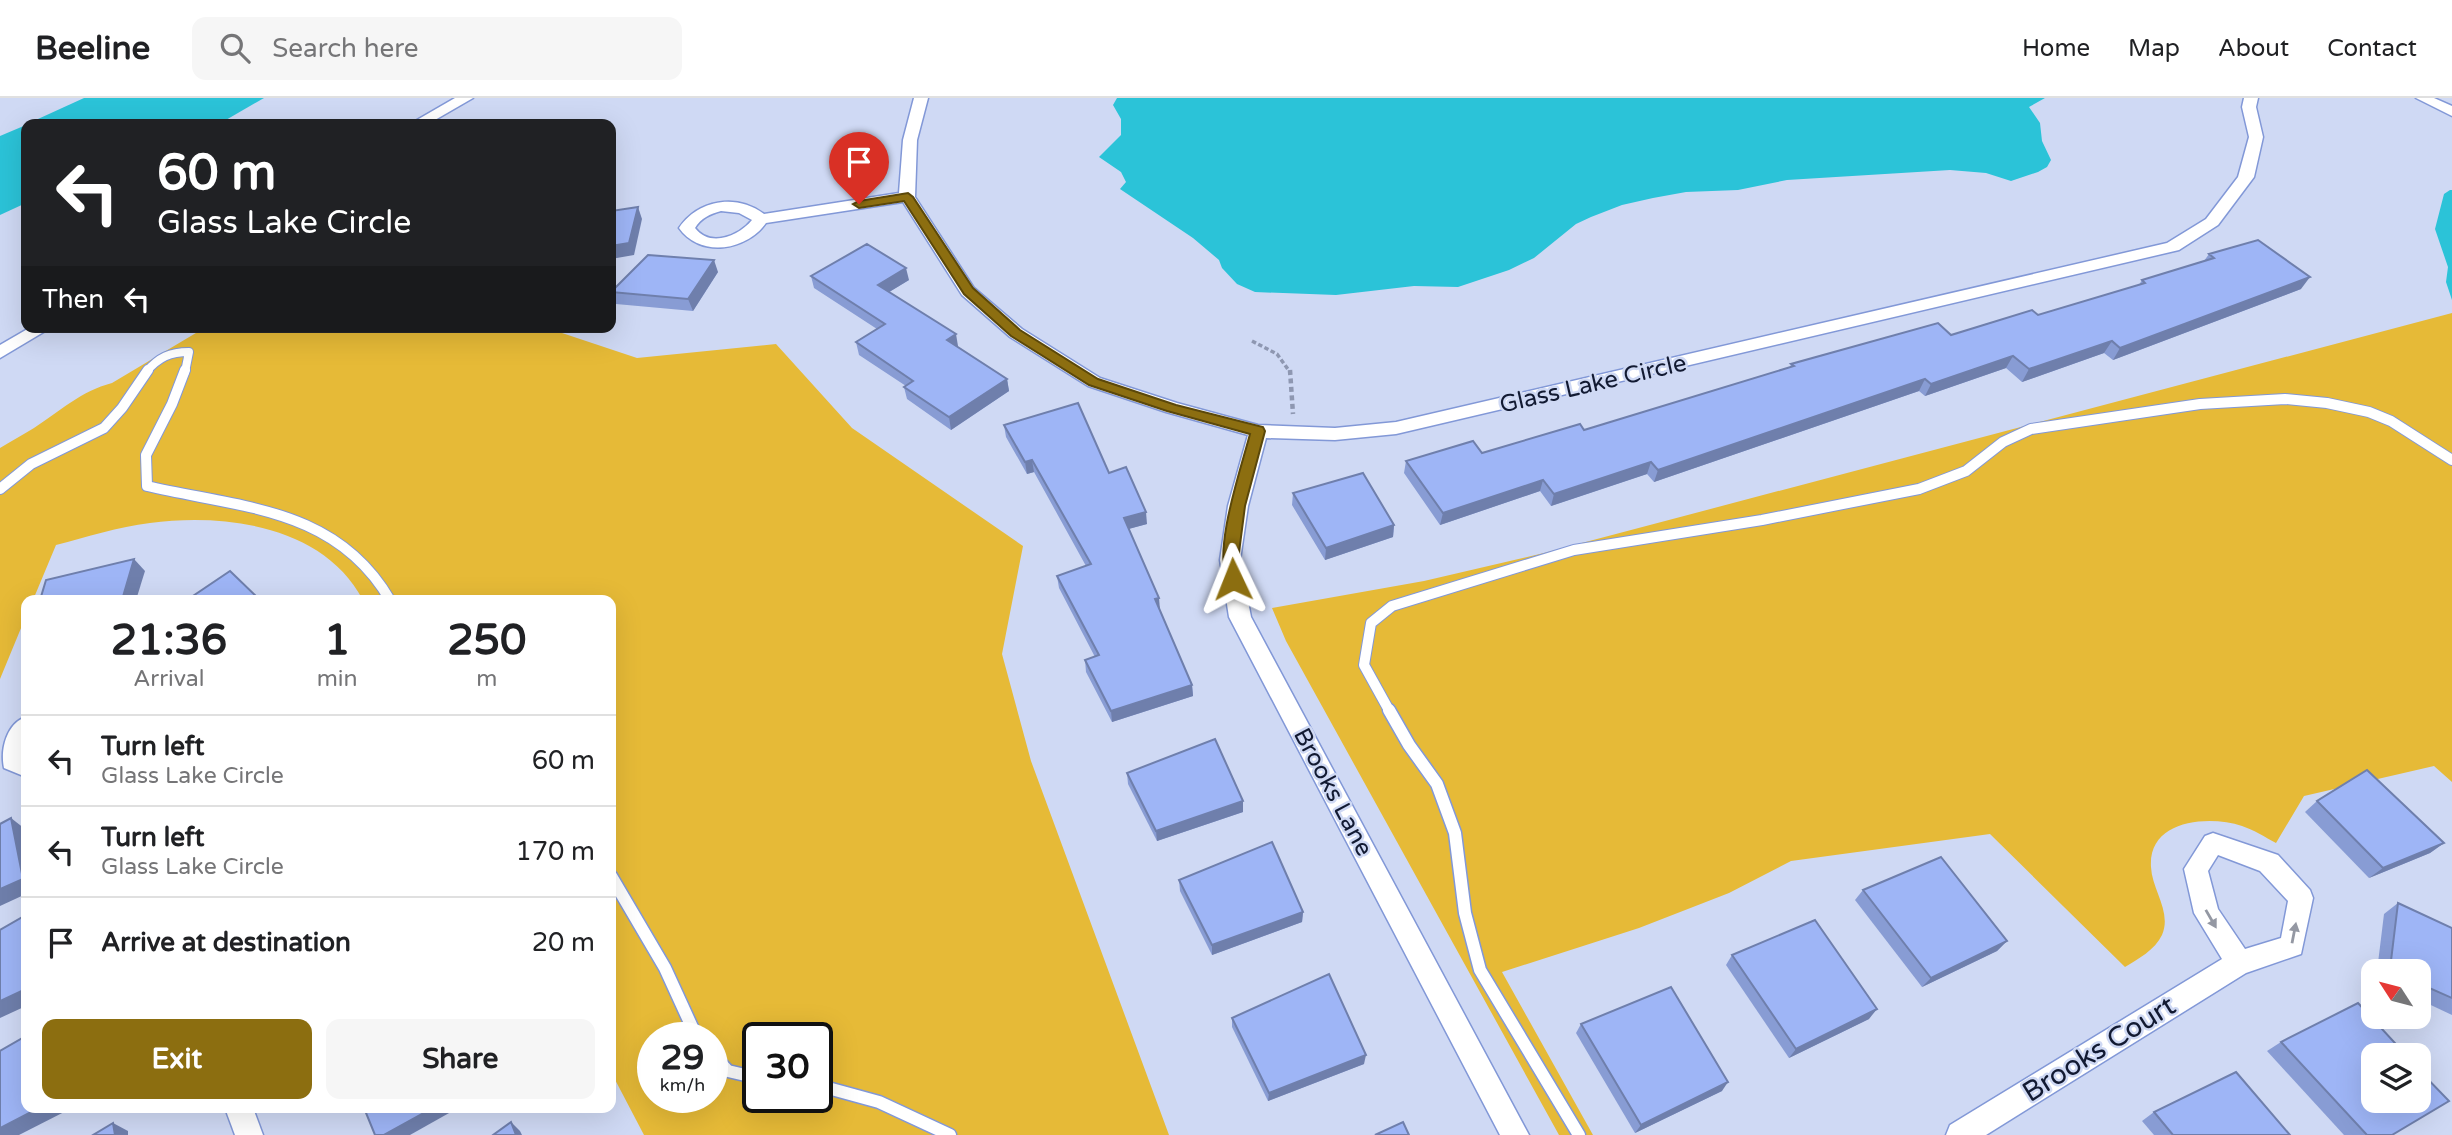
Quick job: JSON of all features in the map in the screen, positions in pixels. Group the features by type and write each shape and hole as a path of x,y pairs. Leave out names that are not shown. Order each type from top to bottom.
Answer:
{"street":[{"path":"426,119 466,98"},
{"path":"761,219 908,197 910,140 921,98"},
{"name":"Glass Lake Circle","path":"908,197 968,291 1016,333 1094,382 1172,408 1258,431 1335,434 1396,428 2173,247 2212,222 2246,177 2256,137 2249,107 2251,98"},
{"path":"2423,98 2452,111"},
{"path":"0,352 33,333"},
{"name":"Brooks Lane","path":"1258,431 1238,506 1230,560 1240,617 1515,1135"},
{"path":"21,732 13,742 12,761 21,764"},
{"name":"Brooks Court","path":"1960,1135 2239,963 2292,946 2301,898 2269,863 2213,843 2196,869 2206,913 2239,963"},
{"path":"241,1113 249,1135"}],"lane":[{"path":"0,489 21,470 94,436 113,420 150,365 162,355 189,352 170,410 150,440 143,468 147,486 184,496 244,503 293,516 332,535 358,557 386,595"},
{"path":"1579,1135 1480,970 1465,913 1455,833 1437,784 1409,745 1364,665 1371,624 1392,606 1574,550 1762,520 1919,489 1966,471 2003,442 2031,429 2214,403 2297,400 2358,410 2391,421 2452,460"},
{"path":"616,885 665,968 690,1022"},
{"path":"833,1089 879,1102 950,1135"}],"path":[{"path":"1252,341 1286,360 1291,371 1291,432"}],"shaded area":[{"path":"2452,313 2452,782 2434,766 2304,796 2276,843 2246,828 2213,821 2197,822 2170,830 2159,839 2153,851 2151,867 2165,918 2162,935 2151,950 2125,967 1990,834 1791,861 1729,893 1639,928 1502,972 1593,1135 1559,1135 1286,641 1272,608 1424,581 1544,553"},
{"path":"196,333 562,333 637,358 776,344 852,428 1023,546 1002,654 1031,761 1169,1135 644,1135 616,1082 616,595 360,595 346,575 324,555 299,540 270,530 241,523 210,520 150,523 56,545 35,595 21,595 21,628 0,679 0,448 81,396 112,383"}],"water":[{"path":"84,98 264,98 228,119 38,119"},
{"path":"1117,98 2045,98 2029,107 2040,123 2042,141 2051,160 2047,167 2038,172 2011,181 1986,173 1950,170 1787,180 1738,190 1686,192 1653,198 1622,205 1591,217 1576,224 1534,258 1509,270 1458,287 1414,286 1336,295 1255,292 1237,284 1222,268 1219,260 1193,238 1120,189 1126,182 1121,172 1099,157 1121,135 1121,119 1113,105"},
{"path":"21,127 21,205 0,215 0,136"},
{"path":"2450,190 2452,300 2446,282 2448,267 2435,229 2444,194"}],"building":[{"path":"638,207 629,243 616,245 616,210"},
{"path":"2258,240 2310,277 2120,348 2112,341 2029,369 2013,356 1931,384 1925,379 1658,470 1651,462 1554,494 1543,480 1443,513 1406,461 1473,441 1482,453 1580,424 1584,430 1794,366 1791,364 1938,323 1951,335 2032,310 2038,315 2145,283 2142,280 2214,258 2209,254"},
{"path":"867,244 906,268 878,285 956,334 947,340 1007,379 949,417 904,387 913,381 856,342 885,324 811,276"},
{"path":"648,255 714,260 688,299 616,292 616,287"},
{"path":"1078,403 1109,473 1126,467 1146,512 1124,518 1159,598 1155,599 1192,685 1111,711 1085,660 1099,655 1057,576 1091,564 1032,460 1025,462 1004,425"},
{"path":"1363,473 1394,525 1326,548 1293,493"},
{"path":"134,559 123,595 42,595 46,580"},
{"path":"230,571 255,595 194,595"},
{"path":"1215,739 1243,801 1156,831 1127,773"},
{"path":"2367,770 2444,843 2383,868 2317,801"},
{"path":"11,818 21,880 0,889 0,824"},
{"path":"1272,842 1303,912 1212,945 1179,880"},
{"path":"1941,857 2007,941 1931,978 1863,890"},
{"path":"2398,903 2452,928 2452,998 2431,989 2431,959 2391,959"},
{"path":"21,918 21,991 0,1001 0,930"},
{"path":"1815,920 1877,1009 1796,1049 1732,955"},
{"path":"1329,974 1366,1055 1269,1093 1232,1018"},
{"path":"1671,987 1728,1082 1641,1125 1581,1024"},
{"path":"2358,1003 2361,1006 2361,1029 2382,1029 2395,1043 2361,1043 2361,1113 2429,1113 2392,1135 2367,1135 2281,1042"},
{"path":"21,1039 21,1113 29,1113 0,1128 0,1051"},
{"path":"2236,1072 2290,1135 2173,1135 2154,1112"},
{"path":"2431,1082 2449,1101 2431,1112"},
{"path":"366,1113 424,1113 384,1135 375,1135"},
{"path":"511,1122 516,1135 493,1135"},
{"path":"1403,1122 1409,1135 1375,1135"},
{"path":"113,1123 115,1135 93,1135"}],"route":[{"path":"859,204 908,197 968,291 1016,333 1094,382 1172,408 1258,431 1238,506 1230,560 1233,579"}]}
